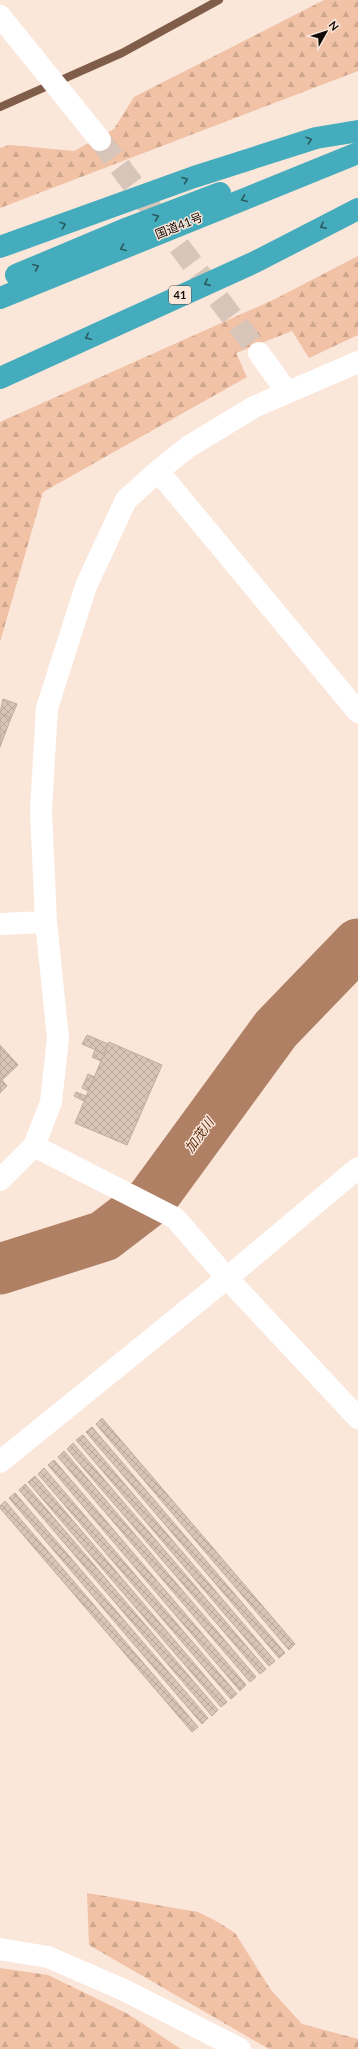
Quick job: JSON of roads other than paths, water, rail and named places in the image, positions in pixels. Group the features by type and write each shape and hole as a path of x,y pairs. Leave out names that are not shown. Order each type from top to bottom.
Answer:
{"highway":[{"path":"0,247 208,173 316,138 358,132"},
{"name":"国道41号","path":"0,282 128,228 358,141"},
{"name":"国道41号","path":"0,298 358,154"},
{"name":"41","path":"0,378 255,262 358,209"}],"street":[{"path":"0,16 100,140"},
{"path":"260,353 287,392"},
{"path":"0,1180 34,1146 51,1102 58,1038 46,922 41,810 47,708 86,586 126,500 158,471 188,447 254,407 358,362"},
{"path":"158,471 358,712"},
{"path":"0,924 46,922"},
{"path":"34,1146 175,1218 227,1278 358,1418"},
{"path":"0,1462 227,1278 358,1168"},
{"path":"0,1949 48,1957 124,1990 240,2049"}],"waterway":[{"path":"0,107 122,53 219,0"},
{"name":"加茂川","path":"0,1269 104,1236 151,1200 276,1029 358,944"}],"tunnel":[{"path":"100,140 259,353"}]}
